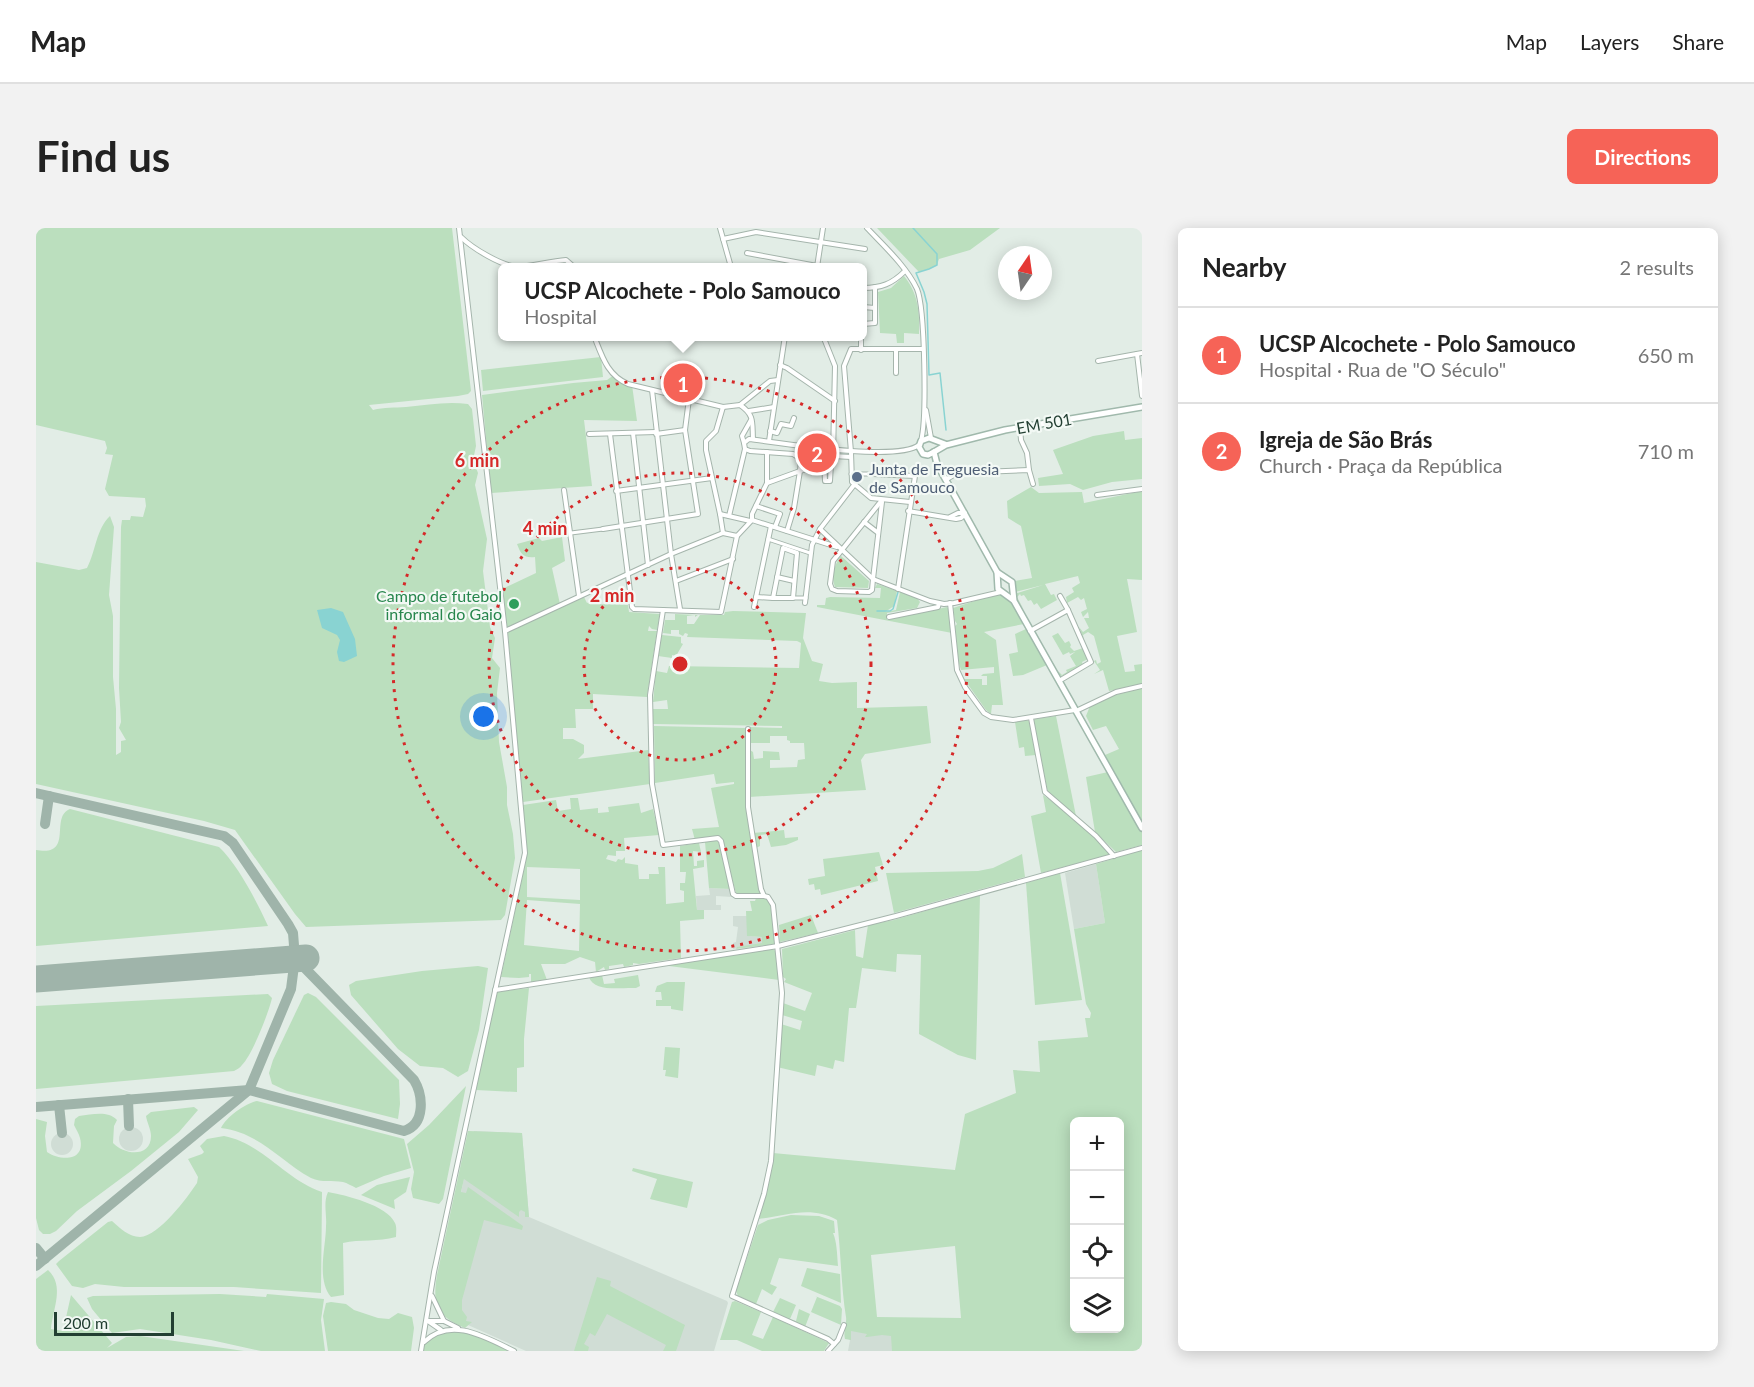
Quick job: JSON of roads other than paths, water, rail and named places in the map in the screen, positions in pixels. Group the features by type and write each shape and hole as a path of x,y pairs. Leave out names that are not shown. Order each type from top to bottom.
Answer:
{"main road":[{"name":"EM 501","path":"926,455 946,445 1020,427 1142,407"},
{"path":"946,445 925,439 920,443 920,450 937,464 997,572 1011,582 1014,601 1142,828"},
{"path":"933,440 937,464"},
{"path":"997,572 997,584 1002,592 1014,601"},
{"path":"997,584 1000,579 1006,578"},
{"path":"1002,592 1012,589"}],"street":[{"path":"421,1351 438,1253 525,853 505,631 459,228"},
{"path":"720,228 730,263"},
{"path":"818,263 823,228"},
{"path":"867,228 905,271 915,285 921,300 924,396 928,431 933,440"},
{"path":"723,239 756,230 865,249"},
{"path":"459,236 469,244 507,263"},
{"path":"461,250 469,244"},
{"path":"747,253 797,263"},
{"path":"540,263 566,260 569,263"},
{"path":"867,288 887,285 905,271"},
{"path":"867,324 875,323 875,287"},
{"path":"867,307 875,308"},
{"path":"596,341 610,372 618,380 723,407 740,405 770,381 777,380"},
{"path":"769,441 784,341"},
{"path":"825,341 835,370 833,456"},
{"path":"861,341 861,350"},
{"path":"910,502 869,497 854,485 851,474 844,366 850,349 923,349"},
{"path":"896,349 896,373"},
{"path":"1098,361 1139,354 1142,396"},
{"path":"780,365 835,401"},
{"path":"835,370 844,370"},
{"path":"652,390 671,554 680,610"},
{"path":"767,483 822,464 833,456 906,450 920,443 924,396"},
{"path":"571,534 698,514 685,430 689,399"},
{"path":"740,405 749,411 774,407"},
{"path":"723,407 716,431 706,441 723,533"},
{"path":"749,411 753,439"},
{"path":"770,431 777,433 781,424 791,426 794,418"},
{"path":"729,516 745,448 742,436 751,420"},
{"path":"1020,427 1021,440 1027,453 1033,484"},
{"path":"589,434 685,430"},
{"path":"633,433 648,565"},
{"path":"610,434 626,575 634,609 721,612 737,536 751,520 767,483 767,452"},
{"path":"744,443 753,439 834,449 851,454"},
{"path":"745,448 750,451 793,454 801,459 826,460 831,464 830,481 825,481 826,460"},
{"path":"787,531 794,508 801,459"},
{"path":"946,479 957,473 1029,470"},
{"path":"851,474 915,476 898,589"},
{"path":"616,491 712,478"},
{"path":"756,597 805,600 810,553 814,540 854,485"},
{"path":"1096,495 1142,489"},
{"path":"564,490 579,596"},
{"path":"882,500 872,590 869,592 832,589 830,584 833,561 882,500"},
{"path":"754,607 768,539 780,514 756,506"},
{"path":"908,511 958,519 965,513"},
{"path":"720,514 751,520 841,549"},
{"path":"864,522 878,533"},
{"path":"820,529 873,579 923,598 939,603 950,603 1002,592"},
{"path":"505,631 671,554 723,533 737,536"},
{"path":"768,539 810,553"},
{"path":"773,598 783,548 797,553 792,598"},
{"path":"676,581 733,559"},
{"path":"777,577 794,581"},
{"path":"986,594 997,584"},
{"path":"1059,681 1091,662 1060,596"},
{"path":"922,611 923,598"},
{"path":"889,617 938,607 939,603"},
{"path":"950,603 957,670 987,715 1000,719 1031,718 1076,711 1100,698 1142,686"},
{"path":"663,610 650,695 652,784 664,847 717,838 720,841 733,894 768,897 773,905 778,946 782,993 771,1161 762,1202 732,1296 834,1344"},
{"path":"1030,631 1068,610"},
{"path":"1031,718 1045,792 1096,836 1113,856"},
{"path":"748,729 748,807 764,896"},
{"path":"495,990 778,946 1142,848"},
{"path":"431,1295 444,1321"},
{"path":"428,1321 444,1321 514,1351"},
{"path":"428,1321 441,1330"},
{"path":"828,1351 842,1335 844,1326"},
{"path":"423,1344 441,1330 459,1329"}],"water":[{"path":"331,608 343,612 355,639 357,656 344,662 339,661 337,652 340,640 337,635 322,628 317,610"}],"waterway":[{"path":"913,228 937,254 937,265 916,273 927,304 929,375 940,373 946,430"},
{"path":"877,611 893,609 898,592"}],"place":[{"name":"UCSP Alcochete - Polo Samouco","path":"683,383"},
{"name":"Igreja de São Brás","path":"817,453"},
{"name":"Junta de Freguesia de Samouco","path":"857,477"},
{"name":"Campo de futebol informal do Gaio","path":"514,604"}]}
